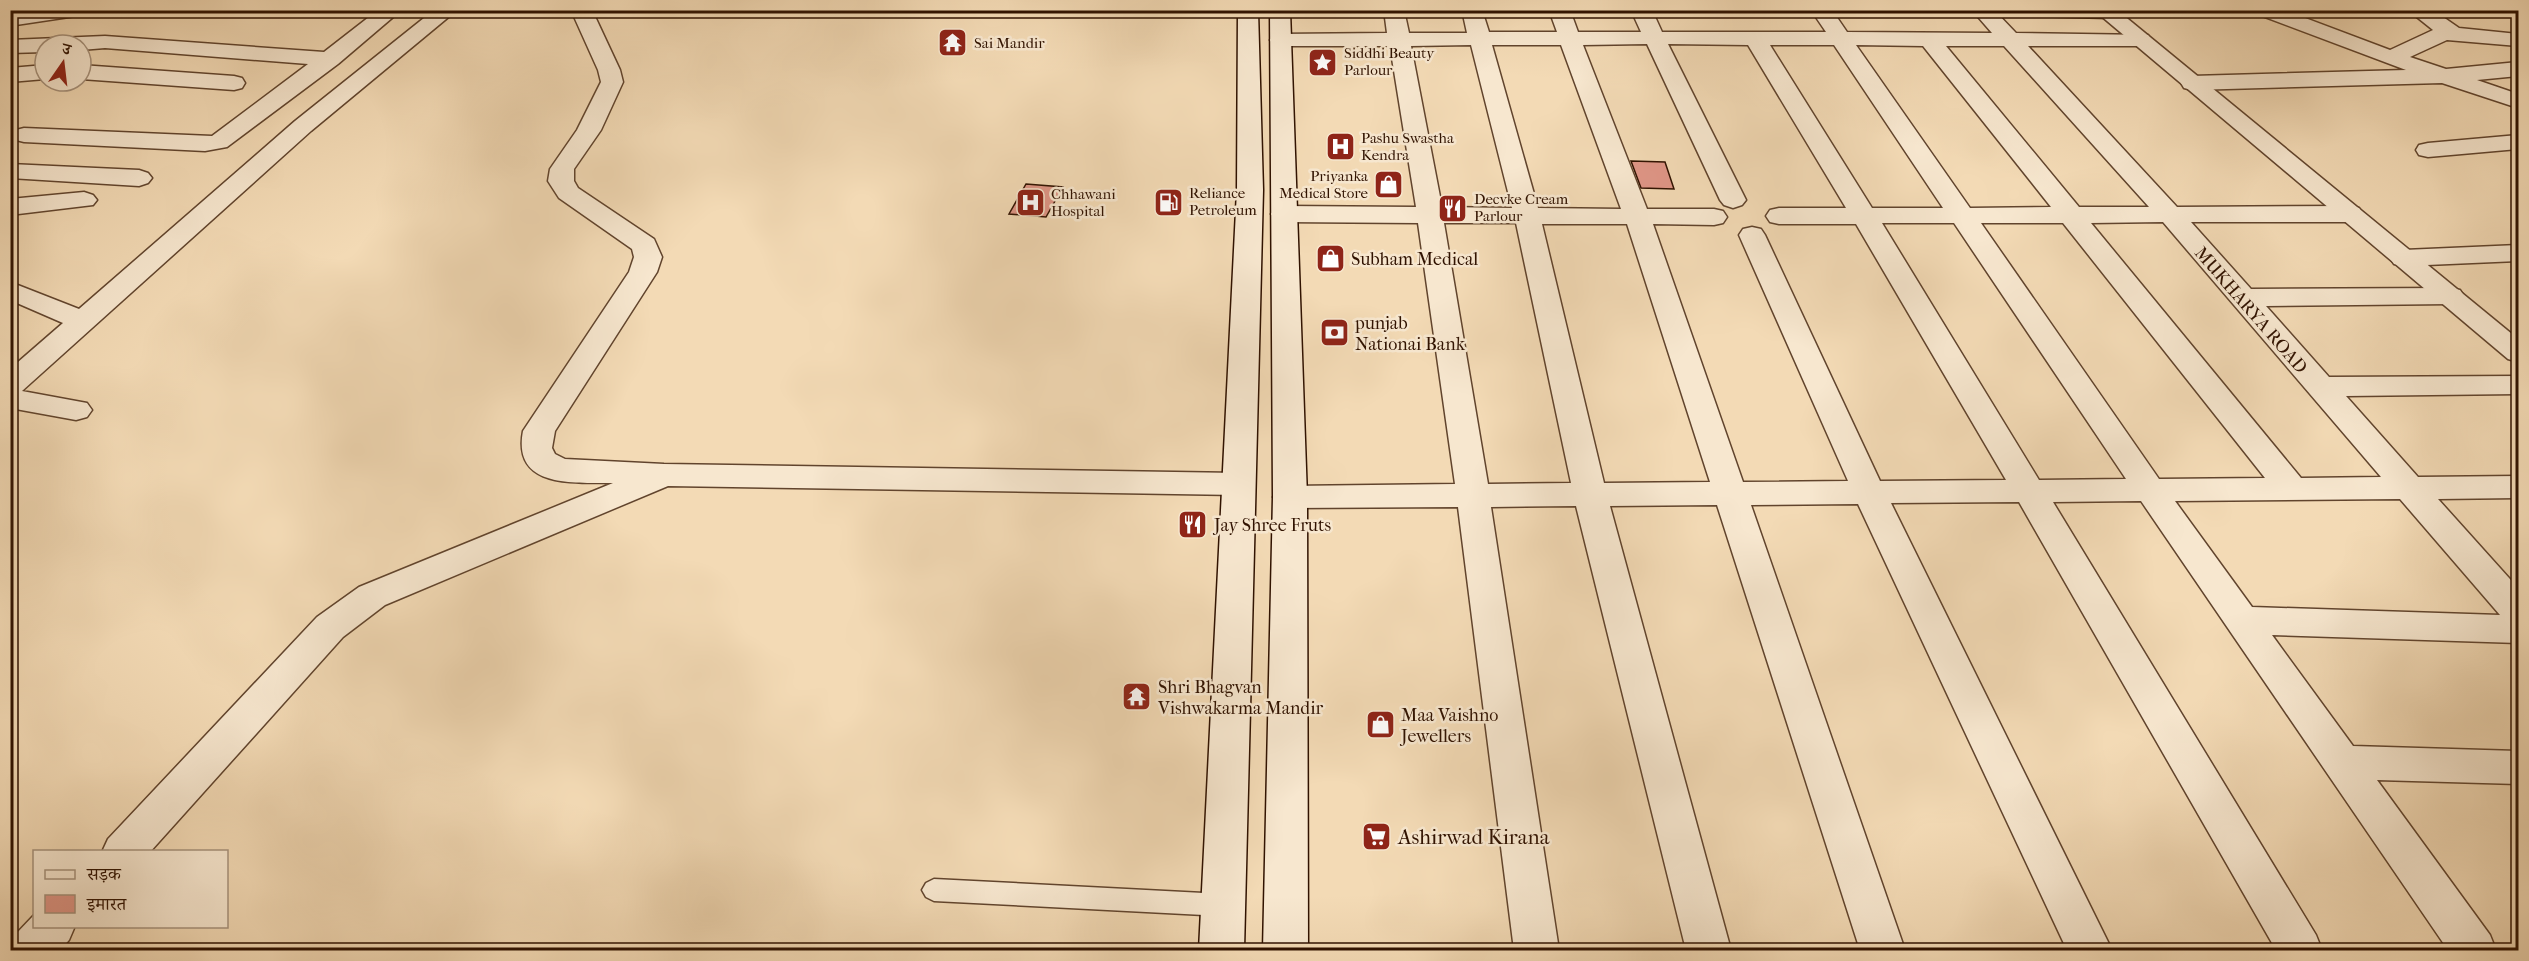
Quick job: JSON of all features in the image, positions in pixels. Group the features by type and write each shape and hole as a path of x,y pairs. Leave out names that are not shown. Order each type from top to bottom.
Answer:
{"street":[{"path":"16,17 76,10"},
{"path":"10,385 303,126 447,10"},
{"path":"581,10 609,70 612,82 589,130 562,168 561,181 568,193 645,245 648,257 643,272 539,431 536,448 541,462 561,470 664,475 1238,484"},
{"path":"1221,951 1250,190 1248,10"},
{"path":"1641,10 1655,38 1723,208 1726,228 1866,216 2350,214"},
{"path":"1821,10 2150,490 2474,951"},
{"name":"MUKHARYA ROAD","path":"1982,10 2168,214 2518,611"},
{"path":"2034,10 2105,11 2518,353"},
{"path":"2264,10 2391,58 2518,101"},
{"path":"2418,10 2452,33"},
{"path":"24,135 205,144 218,142 330,59 388,12"},
{"path":"1564,24 1638,216 1883,951"},
{"path":"1286,951 1290,497 1280,25 1564,24 1655,38 1747,32 1840,39 2140,40"},
{"path":"1397,25 1430,215 1473,496 1536,951"},
{"path":"1476,25 1527,216 1590,495 1709,951"},
{"path":"1747,32 1866,216 2300,951"},
{"path":"2391,58 2438,34 2452,33 2518,40"},
{"path":"1929,39 2292,489"},
{"path":"10,47 105,42 330,59"},
{"path":"2192,83 2445,76 2518,69"},
{"path":"10,75 33,73"},
{"path":"93,73 234,83"},
{"path":"2428,150 2518,142"},
{"path":"10,171 139,178"},
{"path":"10,207 84,200"},
{"path":"1284,214 1638,216 1723,208"},
{"path":"1766,226 1869,492 2090,951"},
{"path":"2404,258 2518,253"},
{"path":"10,290 83,321"},
{"path":"2241,298 2450,296"},
{"path":"2319,387 2518,385"},
{"path":"10,398 76,410"},
{"path":"125,850 330,627 355,607 372,596 664,475"},
{"path":"1290,497 2518,487"},
{"path":"2242,620 2518,629"},
{"path":"2341,762 2518,767"},
{"path":"31,951 52,928"}],"lane":[{"path":"934,890 1223,905"}],"building":[{"path":"1631,161 1665,162 1674,189 1641,188"},
{"path":"1026,184 1063,187 1046,217 1009,214"}],"place":[{"name":"Sai Mandir","path":"953,43"},
{"name":"Siddhi Beauty Parlour","path":"1323,62"},
{"name":"Pashu Swastha Kendra","path":"1340,147"},
{"name":"Priyanka Medical Store","path":"1389,185"},
{"name":"Reliance Petroleum","path":"1168,202"},
{"name":"Chhawani Hospital","path":"1030,203"},
{"name":"Decvke Cream Parlour","path":"1453,208"},
{"name":"Subham Medical","path":"1330,259"},
{"name":"punjab Nationai Bank","path":"1334,333"},
{"name":"Jay Shree Fruts","path":"1193,525"},
{"name":"Shri Bhagvan Vishwakarma Mandir","path":"1137,697"},
{"name":"Maa Vaishno Jewellers","path":"1380,725"},
{"name":"Ashirwad Kirana","path":"1377,837"}]}
